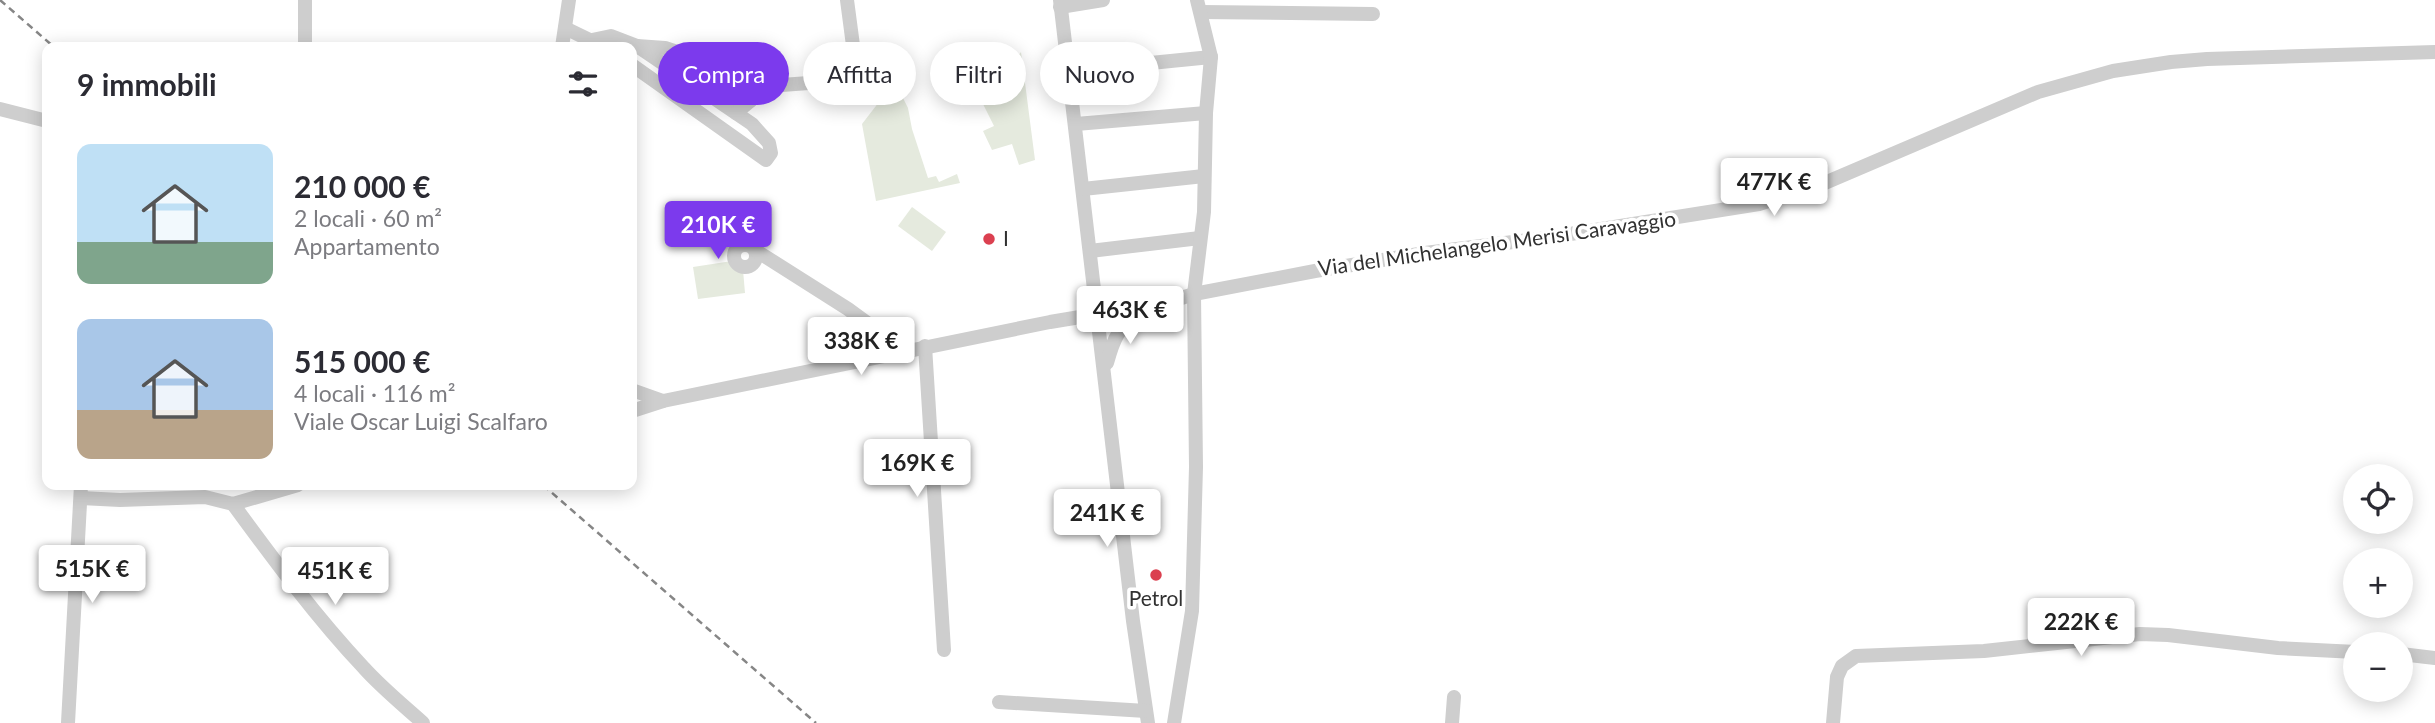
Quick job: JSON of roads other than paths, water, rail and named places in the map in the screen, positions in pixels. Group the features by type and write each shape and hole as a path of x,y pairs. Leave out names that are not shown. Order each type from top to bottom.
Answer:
{"street":[{"path":"305,0 305,42"},
{"path":"563,42 569,0"},
{"path":"789,84 836,81 848,75 854,53 847,0"},
{"path":"1066,42 1060,3 1103,0"},
{"path":"1174,723 1192,611 1196,467 1194,295 1204,212 1206,113 1211,57 1199,6 1373,14"},
{"path":"565,28 594,42"},
{"path":"601,42 611,36 627,42"},
{"path":"637,46 658,48"},
{"path":"637,46 758,129 769,143 771,153 766,160 637,69"},
{"name":"Via del Michelangelo Merisi Caravaggio","path":"637,409 663,401 904,350 1070,318 1140,311 1194,295 1315,271 1759,204 1831,181 2038,92 2113,71 2207,59 2435,52"},
{"path":"1159,62 1211,57"},
{"path":"736,113 745,105"},
{"path":"999,702 1147,717 1133,621 1074,105"},
{"path":"0,109 42,120"},
{"path":"1076,124 1206,113"},
{"path":"1083,189 1205,176"},
{"path":"1090,251 1200,238"},
{"path":"755,250 848,309 904,350"},
{"path":"1105,371 1114,338 1121,327 1140,311"},
{"path":"925,346 944,650"},
{"path":"637,392 663,401"},
{"path":"68,723 81,491 120,500 205,497 233,504 281,490"},
{"path":"233,504 267,552 345,647 366,671 423,723"},
{"path":"1833,723 1837,677 1842,666 1856,656 1984,651 2140,634 2278,648 2343,651"},
{"path":"2413,655 2435,658"},
{"path":"1452,723 1454,697"}],"railway":[{"path":"0,0 48,42"},
{"path":"549,490 816,723"}],"place":[{"name":"I","path":"989,239"},
{"name":"Petrol","path":"1156,575"}]}
